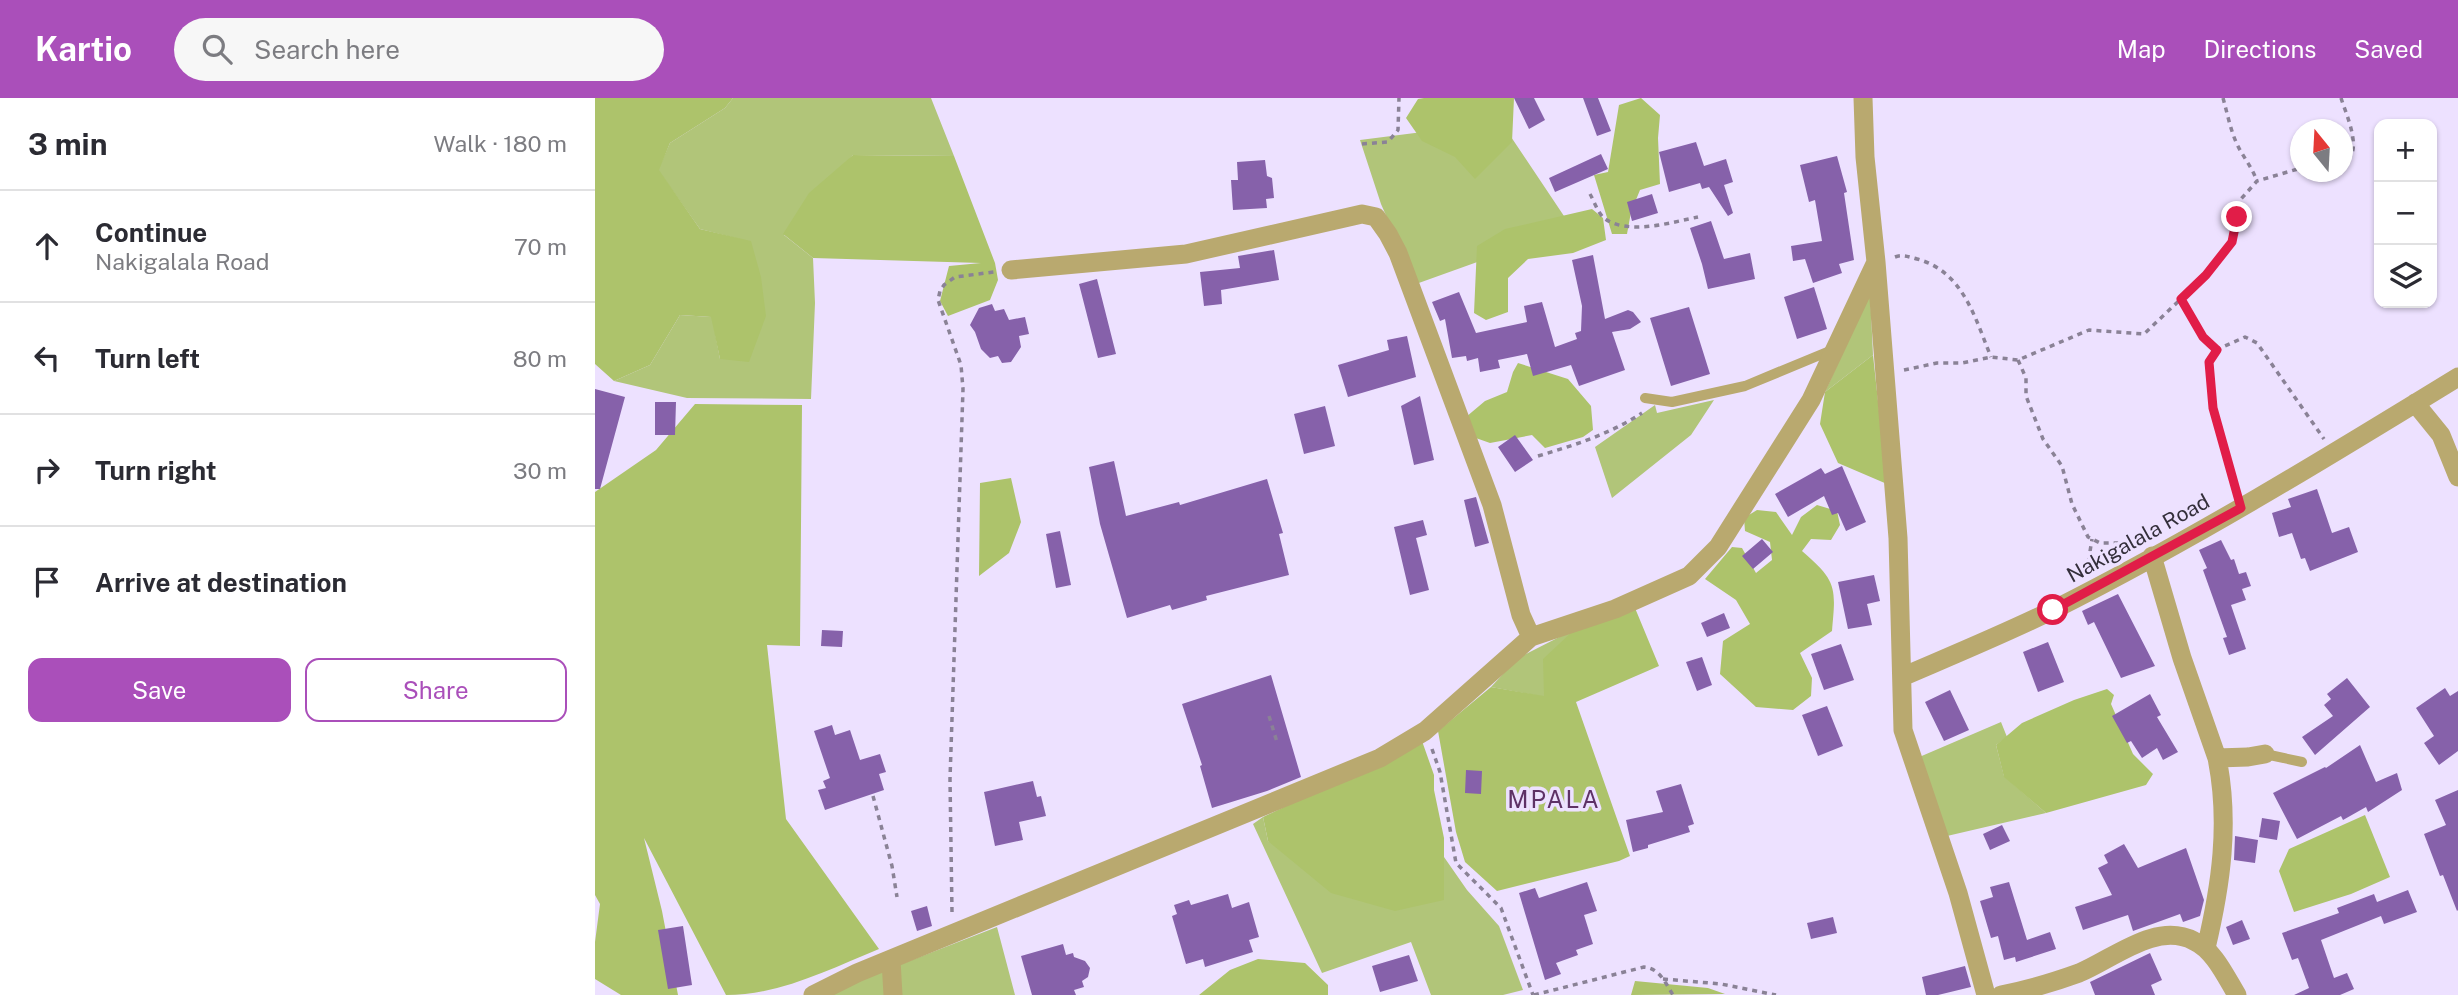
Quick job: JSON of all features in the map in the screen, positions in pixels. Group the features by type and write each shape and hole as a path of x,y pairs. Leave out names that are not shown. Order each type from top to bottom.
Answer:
{"street":[{"path":"1863,98 1865,157 1877,262 1898,538 1903,730 1958,893 1986,995"},
{"path":"1011,270 1186,254 1361,215 1375,217 1398,253 1492,505 1521,615 1531,638"},
{"path":"813,995 891,960 1380,758 1425,731 1531,638 1615,609 1689,576 1718,547 1811,400 1877,262"},
{"name":"Nakigalala Road","path":"1902,677 1980,644 2093,588 2241,508 2458,377"},
{"path":"2415,403 2441,435 2458,477"},
{"path":"2152,556 2182,658 2217,758 2223,800 2224,841 2216,904 2206,948"},
{"path":"2217,758 2265,754"},
{"path":"2001,995 2082,972 2132,946 2156,938 2176,936 2193,940 2206,948 2237,995"},
{"path":"891,960 893,995"}],"lane":[{"path":"1645,398 1672,402 1745,386 1835,349"},
{"path":"2265,754 2302,762"}],"path":[{"path":"1362,144 1388,142 1398,131 1399,98"},
{"path":"2223,98 2234,139 2241,153 2251,163 2257,181"},
{"path":"2341,98 2348,119"},
{"path":"1885,375 1937,363 1962,363 1991,357 2018,360 2088,330 2144,334 2206,275 2232,242 2241,199 2257,181 2290,172"},
{"path":"1590,194 1603,218 1622,225 1654,227 1698,216"},
{"path":"1877,262 1901,255 1926,261 1950,275 1969,303 1991,357"},
{"path":"953,935 950,779 963,389 961,365 938,300 944,285 955,277 1011,270"},
{"path":"2181,299 2203,337 2217,350"},
{"path":"2241,508 2213,408 2209,362 2217,350 2245,337 2257,343 2333,453"},
{"path":"2018,360 2026,378 2026,396 2043,439 2062,466 2072,504 2088,537 2100,543 2129,543 2152,556"},
{"path":"1538,456 1583,442 1625,424 1661,401"},
{"path":"2092,539 2088,564 2093,588"},
{"path":"1269,716 1277,742"},
{"path":"1425,731 1440,772 1456,863 1501,908 1534,995 1643,967 1653,968 1673,995"},
{"path":"873,796 892,866 897,897"},
{"path":"1663,979 1721,984 1776,995"}],"green space":[{"path":"595,98 733,98 725,108 670,143 659,170 700,229 751,241 761,277 766,316 749,362 720,359 711,317 680,315 650,365 614,381 595,364"},
{"path":"733,98 931,98 954,156 853,155 784,235 813,258 815,303 811,399 687,398 614,381 650,365 680,315 712,317 720,359 751,242 700,229 658,170 670,143 725,108"},
{"path":"1514,98 1512,142 1475,179 1455,157 1422,141 1406,118 1418,99"},
{"path":"1641,98 1660,115 1660,184 1640,190 1631,212 1627,234 1612,234 1594,175 1608,172 1619,105"},
{"path":"1501,122 1572,228 1416,284 1381,204 1360,140"},
{"path":"853,155 954,156 995,263 998,280 990,300 948,316 940,301 949,266 981,263 813,258 783,234 809,193"},
{"path":"1592,209 1603,218 1606,240 1573,253 1528,259 1508,278 1508,312 1486,320 1474,313 1477,246 1505,229"},
{"path":"1870,292 1873,355 1825,392"},
{"path":"1873,355 1887,484 1838,463 1820,424 1825,392"},
{"path":"1518,363 1568,379 1591,406 1593,430 1583,437 1545,448 1532,435 1490,443 1473,437 1466,417 1485,401 1507,392"},
{"path":"1714,400 1691,435 1612,498 1595,447 1655,405 1657,413"},
{"path":"695,404 802,405 800,646 767,645 786,819 879,949 785,986 726,995 644,838 662,911 678,995 621,995 595,979 595,942 600,904 595,895 595,492 656,450"},
{"path":"1011,478 1021,522 1009,553 979,576 980,483"},
{"path":"1817,505 1837,511 1840,525 1831,540 1811,539 1802,551 1822,570 1832,586 1832,631 1800,653 1812,678 1811,696 1793,710 1756,707 1720,674 1723,641 1750,624 1736,600 1705,579 1732,547 1742,548 1756,573 1772,560 1770,542 1745,531 1744,518 1757,510 1776,512 1792,535 1801,517"},
{"path":"1635,608 1659,666 1576,702 1630,856 1497,891 1465,862 1456,832 1438,731 1491,687 1544,696 1543,659 1575,629"},
{"path":"1575,629 1545,697 1491,687 1518,658"},
{"path":"2107,689 2114,695 2111,704 2133,754 2153,774 2146,785 2046,813 2004,777 1996,745 2022,723"},
{"path":"2001,722 2007,737 1996,745 2004,776 2046,813 1947,836 1917,758"},
{"path":"1422,741 1434,775 1434,790 1444,838 1444,900 1395,911 1331,893 1268,841 1263,817"},
{"path":"2365,815 2390,877 2351,894 2294,912 2279,871 2289,849"},
{"path":"1263,817 1268,841 1444,900 1444,857 1467,890 1499,926 1523,990 1503,995 1431,995 1411,942 1322,973 1253,824"},
{"path":"997,927 1015,995 902,995 899,965"},
{"path":"1258,959 1305,963 1328,985 1328,995 1199,995 1230,970"},
{"path":"885,968 888,995 828,995"},
{"path":"1635,981 1708,988 1725,994 1631,995"}],"building":[{"path":"1514,98 1534,98 1545,120 1529,129"},
{"path":"1583,98 1598,98 1611,131 1597,136"},
{"path":"1696,142 1704,166 1726,159 1733,182 1724,185 1733,213 1728,216 1709,187 1702,189 1700,183 1669,192 1659,152"},
{"path":"1601,154 1608,169 1555,192 1549,178"},
{"path":"1837,156 1847,192 1844,193 1854,260 1839,264 1842,273 1813,283 1805,259 1793,261 1791,246 1822,241 1815,200 1809,202 1800,165"},
{"path":"1265,160 1267,176 1272,178 1274,198 1266,199 1267,208 1233,210 1231,180 1238,180 1237,162"},
{"path":"1652,194 1658,213 1632,221 1627,202"},
{"path":"1711,221 1724,259 1750,253 1755,279 1708,289 1690,228"},
{"path":"1274,250 1279,280 1221,290 1222,304 1204,306 1200,272 1240,268 1238,256"},
{"path":"1593,255 1605,319 1628,310 1641,322 1630,329 1612,332 1625,370 1579,386 1571,365 1533,376 1527,354 1498,360 1500,368 1480,372 1478,358 1467,361 1466,356 1452,358 1445,319 1440,321 1432,302 1459,292 1476,333 1527,322 1524,306 1542,302 1555,347 1577,339 1575,333 1581,331 1582,306 1572,260"},
{"path":"1097,279 1116,354 1098,358 1079,284"},
{"path":"1814,287 1827,329 1797,339 1784,297"},
{"path":"992,304 995,311 1004,309 1009,320 1025,317 1029,334 1019,336 1021,347 1011,362 1002,363 998,356 990,358 981,349 970,325 979,308"},
{"path":"1689,307 1710,374 1671,386 1650,318"},
{"path":"1407,336 1416,377 1348,397 1338,365 1389,350 1387,340"},
{"path":"595,389 625,397 600,489 595,489"},
{"path":"1420,396 1434,460 1414,465 1401,406"},
{"path":"655,402 676,402 675,435 655,435"},
{"path":"1325,406 1335,446 1304,454 1294,414"},
{"path":"1515,435 1533,460 1515,472 1498,447"},
{"path":"1114,461 1126,516 1179,502 1180,505 1267,479 1283,533 1279,534 1289,575 1206,596 1207,600 1172,610 1170,605 1127,618 1100,524 1089,467"},
{"path":"1842,466 1866,522 1846,531 1838,513 1832,515 1824,496 1788,517 1775,494 1821,468 1825,474"},
{"path":"2317,489 2332,533 2349,527 2358,552 2310,571 2305,558 2301,559 2292,533 2279,537 2272,513 2291,507 2288,499"},
{"path":"1476,497 1489,543 1475,547 1464,500"},
{"path":"1423,520 1427,535 1416,538 1429,590 1410,595 1394,527"},
{"path":"1060,531 1071,585 1056,588 1046,534"},
{"path":"1762,539 1773,552 1753,569 1742,556"},
{"path":"2221,540 2231,560 2234,559 2239,574 2246,572 2251,586 2242,589 2246,600 2231,605 2246,649 2229,655 2223,638 2227,637 2203,570 2207,568 2199,550"},
{"path":"1874,575 1880,601 1867,604 1872,625 1848,629 1838,582"},
{"path":"2118,594 2155,666 2121,678 2094,622 2088,625 2082,611"},
{"path":"1724,613 1730,628 1707,637 1701,623"},
{"path":"822,630 843,631 842,647 821,646"},
{"path":"2048,642 2064,682 2038,692 2023,652"},
{"path":"1841,644 1854,680 1824,690 1811,654"},
{"path":"1702,657 1712,685 1697,691 1686,662"},
{"path":"1271,675 1301,777 1212,808 1200,766 1202,765 1182,704"},
{"path":"2347,678 2370,707 2315,755 2302,737 2333,716 2324,705 2331,699 2327,694"},
{"path":"2445,688 2450,696 2458,691 2458,751 2439,765 2424,743 2434,736 2416,708"},
{"path":"1950,690 1969,730 1944,741 1925,702"},
{"path":"2150,694 2161,715 2157,717 2178,752 2163,760 2157,748 2142,758 2131,741 2127,743 2112,716"},
{"path":"1827,706 1843,746 1818,756 1802,715"},
{"path":"832,725 835,735 850,730 860,760 880,754 886,772 879,774 884,790 825,810 818,790 826,788 823,781 830,778 814,731"},
{"path":"2360,745 2376,782 2397,773 2402,790 2368,812 2366,807 2343,820 2341,816 2297,839 2273,793 2326,768"},
{"path":"1466,770 1482,771 1481,794 1465,793"},
{"path":"1033,781 1037,797 1041,796 1046,816 1019,822 1023,840 995,846 984,792"},
{"path":"1681,784 1694,824 1688,826 1690,832 1633,852 1626,820 1663,812 1656,791"},
{"path":"2458,790 2457,911 2424,834 2446,825 2435,800"},
{"path":"2262,818 2280,821 2277,840 2259,837"},
{"path":"2002,825 2010,841 1990,850 1983,834"},
{"path":"2235,836 2258,840 2255,863 2234,860"},
{"path":"2124,844 2138,868 2186,848 2204,900 2200,916 2183,922 2180,914 2133,931 2128,915 2083,930 2075,907 2112,895 2098,868 2108,863 2104,855"},
{"path":"1587,882 1597,911 1584,915 1593,944 1576,950 1578,955 1556,963 1561,974 1545,980 1519,893 1535,888 1539,898"},
{"path":"2009,882 2027,940 2050,932 2056,949 2016,962 2015,957 2004,960 1998,936 1991,938 1980,901 1993,897 1990,887"},
{"path":"2408,890 2417,912 2384,924 2381,916 2321,940 2334,978 2347,973 2354,989 2340,995 2294,995 2309,988 2298,958 2292,960 2282,933 2339,913 2337,908 2374,894 2377,902"},
{"path":"1228,894 1232,908 1249,902 1259,937 1249,940 1253,952 1205,967 1203,959 1186,964 1172,916 1177,914 1174,905 1189,900 1191,905"},
{"path":"927,906 932,926 917,931 911,911"},
{"path":"1833,917 1837,933 1811,939 1807,923"},
{"path":"2242,920 2250,939 2233,945 2226,927"},
{"path":"683,926 692,985 668,989 658,930"},
{"path":"1063,944 1066,955 1073,953 1074,957 1085,961 1090,968 1088,977 1082,981 1084,987 1074,990 1076,995 1032,995 1021,956"},
{"path":"2150,953 2162,980 2151,985 2155,995 2095,995 2090,982"},
{"path":"1409,955 1418,981 1380,992 1372,966"},
{"path":"1965,966 1971,987 1938,995 1926,995 1922,977"}],"district":[{"name":"MPALA","path":"1554,799"}],"route":[{"path":"2053,610 2241,508 2213,408 2209,362 2217,350 2203,337 2181,299 2206,275 2232,242 2237,217"}]}
